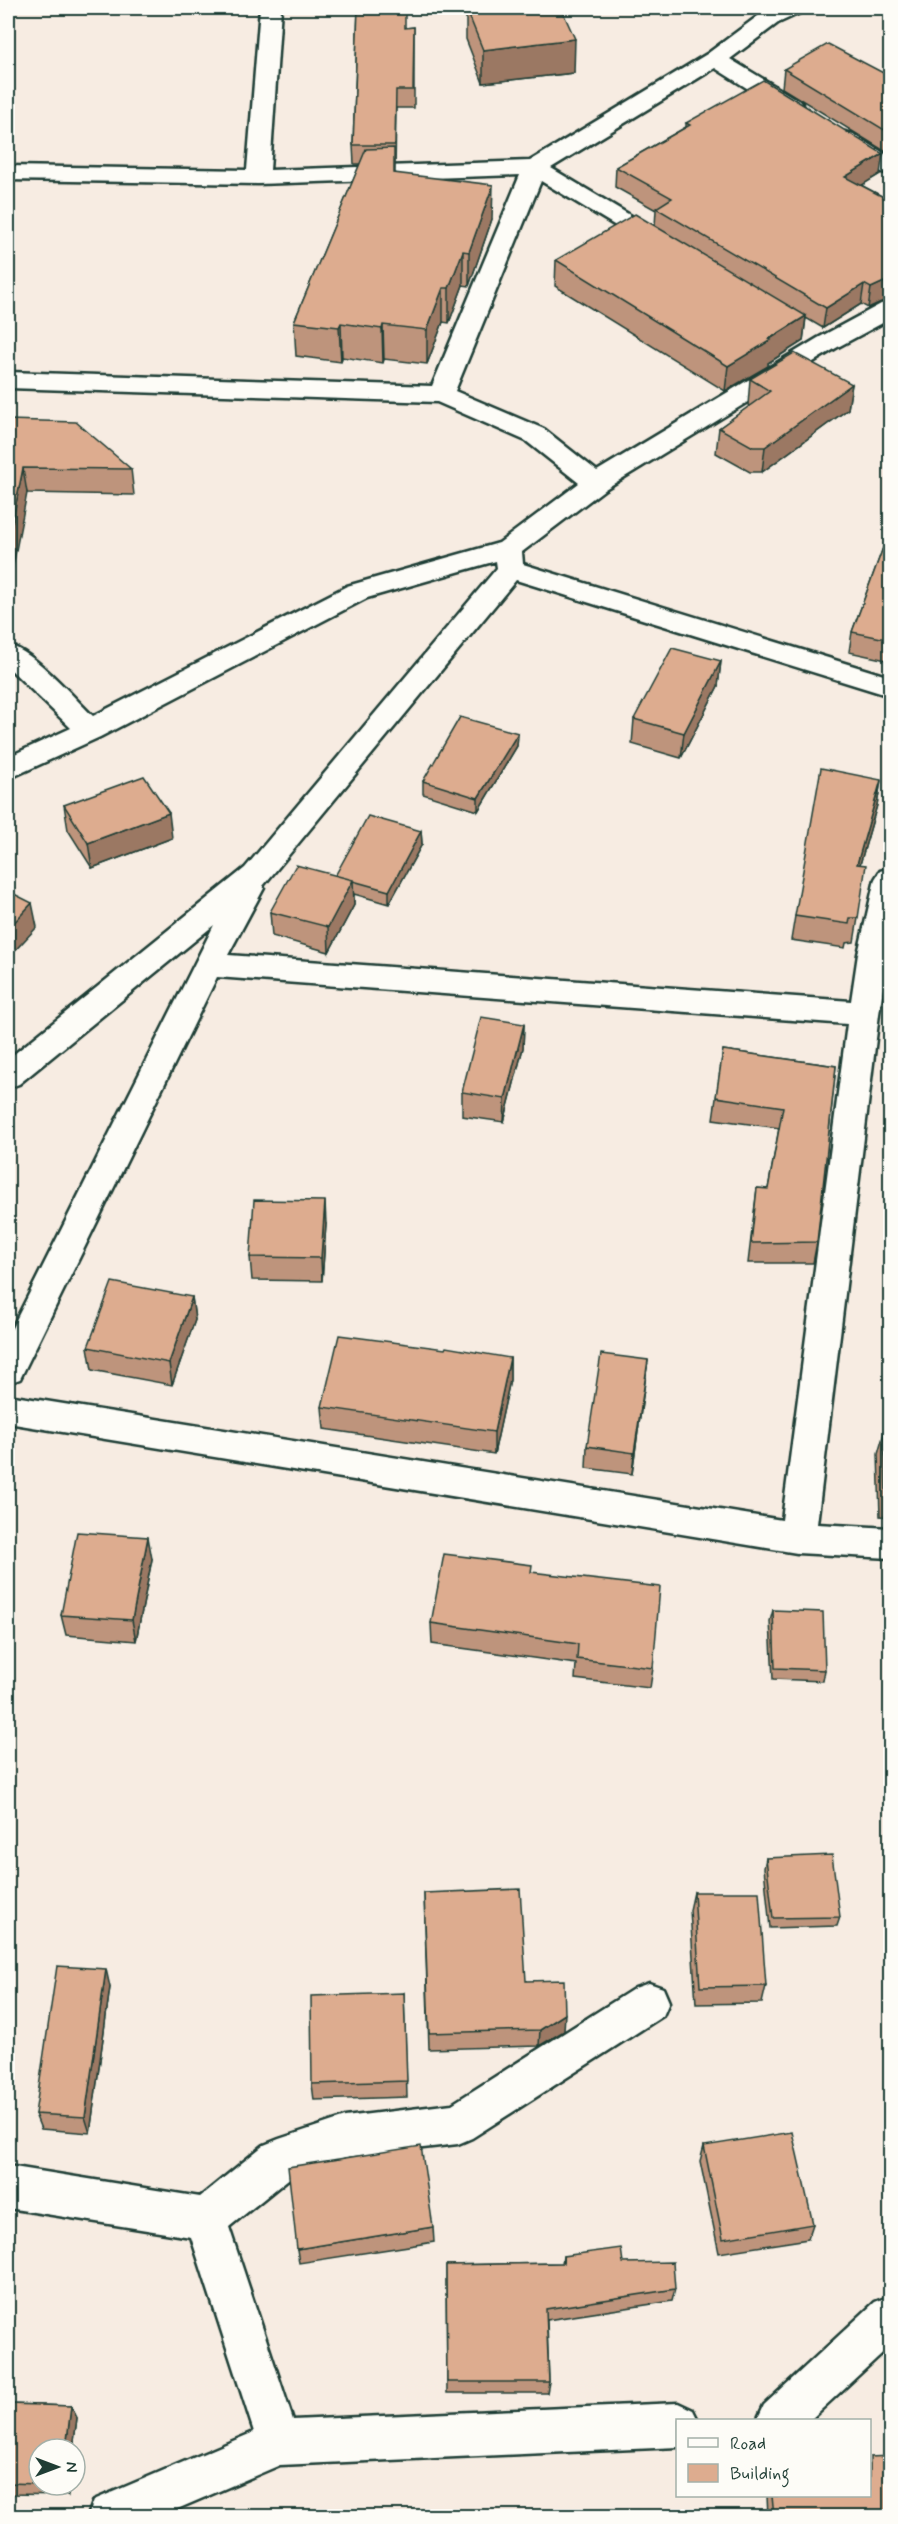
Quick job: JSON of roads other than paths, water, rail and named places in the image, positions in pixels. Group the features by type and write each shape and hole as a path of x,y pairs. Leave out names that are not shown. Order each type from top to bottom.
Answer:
{"street":[{"path":"258,177 270,8"},
{"path":"8,173 258,177 535,168 716,60 770,18 792,8"},
{"path":"716,60 891,167"},
{"path":"535,168 676,252"},
{"path":"441,394 535,168"},
{"path":"8,1369 208,965 255,876 509,559 596,483 817,337 891,309"},
{"path":"8,380 441,394 535,435 596,483"},
{"path":"8,769 90,730 357,592 509,559 891,687"},
{"path":"8,654 21,663 90,730"},
{"path":"8,1076 255,876"},
{"path":"797,1538 864,1014 882,955 891,879"},
{"path":"208,965 864,1014"},
{"path":"8,1409 797,1538 891,1543"},
{"path":"8,2187 206,2218 279,2160 345,2137 458,2124 650,2002"},
{"path":"206,2218 279,2443"},
{"path":"781,2419 891,2317"},
{"path":"110,2517 279,2443 676,2425"}]}
